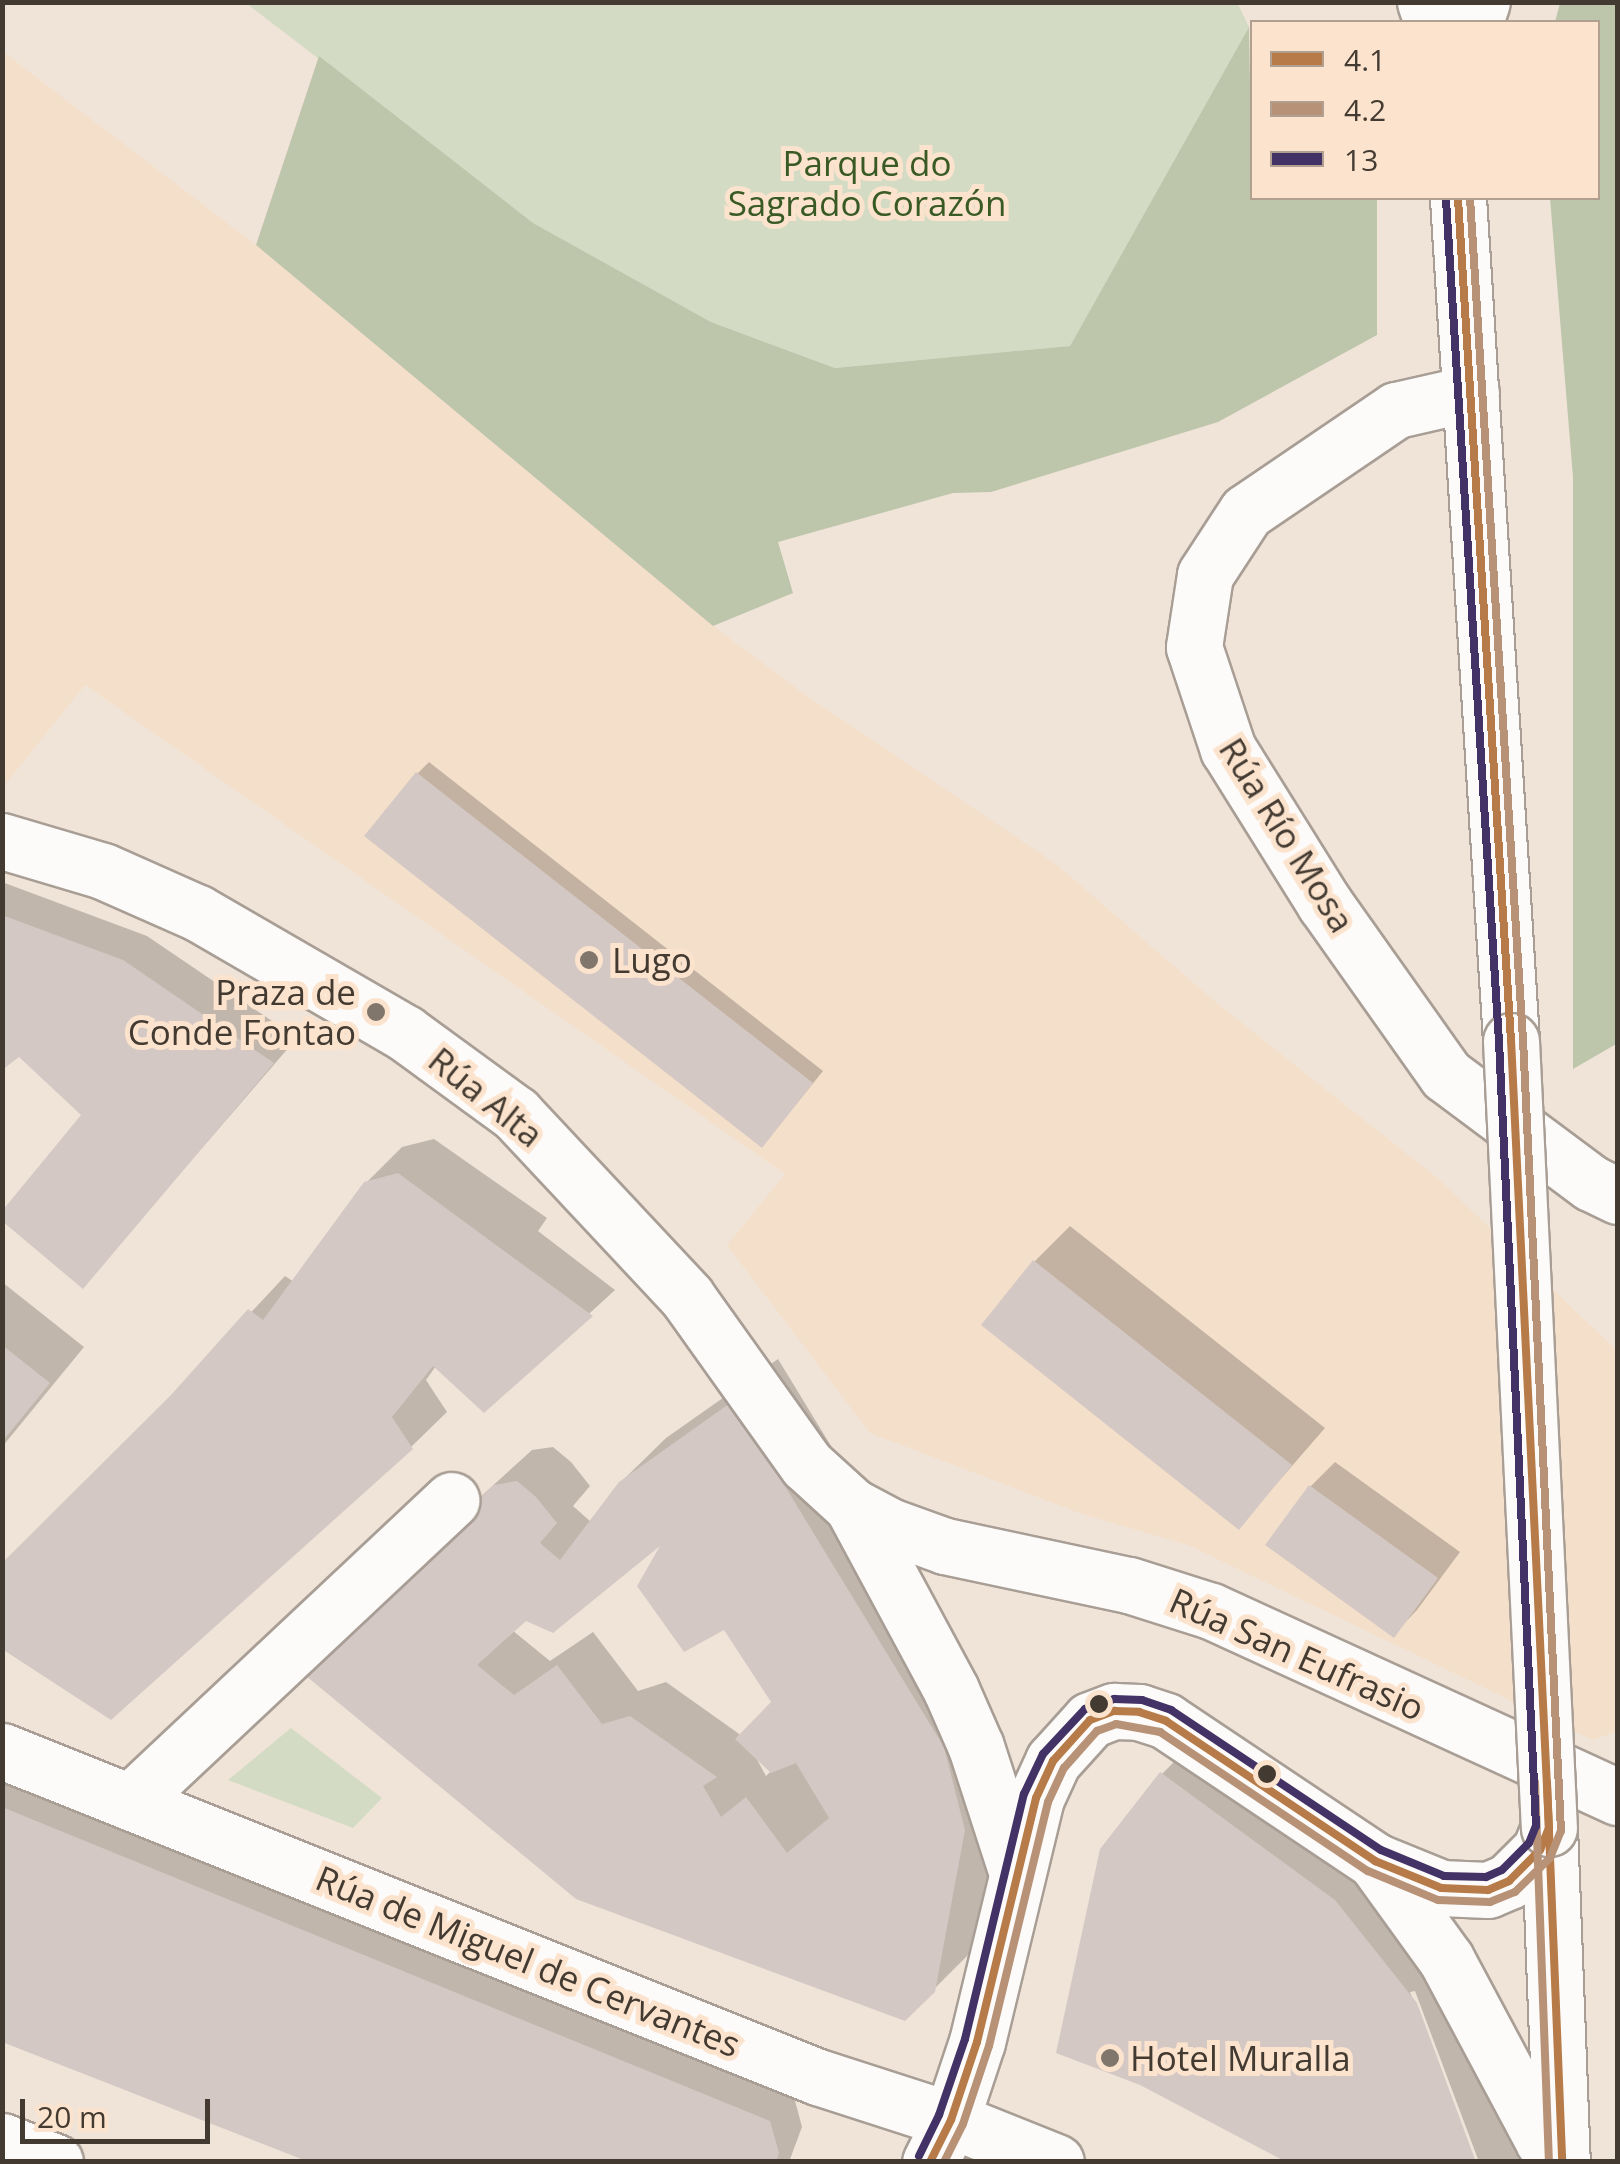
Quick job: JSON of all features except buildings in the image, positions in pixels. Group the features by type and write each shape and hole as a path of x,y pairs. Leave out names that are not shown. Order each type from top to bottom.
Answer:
{"street":[{"path":"1458,200 1510,1041 1561,2162"},
{"name":"Rúa Río Mosa","path":"1471,393 1396,410 1246,512 1205,576 1194,647 1228,748 1326,904 1446,1075 1591,1183 1618,1196"},
{"name":"Rúa Alta","path":"2,841 103,871 198,913 406,1033 516,1114 687,1297 807,1465 852,1506"},
{"path":"130,1802 452,1500"},
{"path":"852,1506 951,1690 982,1763 1017,1874"},
{"name":"Rúa San Eufrasio","path":"852,1506 887,1525 945,1546 1129,1585 1212,1612 1618,1797"},
{"path":"940,2140 986,2008 1036,1798 1053,1762 1090,1720 1114,1711 1152,1716 1202,1742 1375,1861 1441,1888 1488,1890 1523,1870 1540,1850 1548,1828"},
{"name":"Rúa de Miguel de Cervantes","path":"2,1752 818,2077 940,2140 1056,2162"},
{"path":"1375,1861 1446,1959 1543,2140 1561,2162"},
{"path":"2,2141 55,2162"}],"shaded area":[{"path":"2,51 256,245 713,626 807,696 1056,864 1218,1004 1441,1181 1617,1351 1617,1731 1593,1740 1188,1545 1082,1514 870,1433 727,1245 785,1174 85,685 3,787"}],"green space":[{"name":"Parque do Sagrado Corazón","path":"1237,2 1249,27 1070,346 835,368 711,322 533,223 246,3"},
{"path":"1560,3 1618,3 1618,1043 1573,1069 1573,477 1550,200 1600,200 1600,20 1556,20"},
{"path":"1249,27 1250,200 1377,200 1377,335 1218,422 991,492 953,493 778,542 793,593 713,626 256,245 319,56 533,223 711,322 835,368 1070,346"},
{"path":"291,1728 382,1798 353,1828 228,1780"}],"transit line":[{"name":"13","path":"919,2156 939,2115 965,2039 1024,1794 1043,1754 1085,1709 1114,1699 1142,1700 1171,1710 1381,1850 1444,1876 1486,1877 1502,1870 1529,1843 1536,1826 1499,1042 1446,200"},
{"name":"4.1","path":"930,2162 951,2120 977,2042 1036,1798 1053,1761 1090,1720 1114,1711 1139,1712 1166,1721 1375,1861 1441,1888 1488,1890 1509,1881 1540,1850 1549,1828 1511,1041 1458,200"},
{"name":"4.2","path":"944,2162 963,2124 989,2046 1048,1802 1064,1768 1097,1731 1116,1724 1160,1732 1368,1871 1438,1900 1490,1902 1515,1892 1550,1858 1561,1831 1523,1040 1470,200"},
{"name":"4.2","path":"1535,1782 1549,2162"},
{"name":"4.1","path":"1547,1782 1562,2162"}],"place":[{"name":"Lugo","path":"589,960"},
{"name":"Praza de Conde Fontao","path":"376,1012"},
{"name":"Hotel Muralla","path":"1110,2058"}]}
